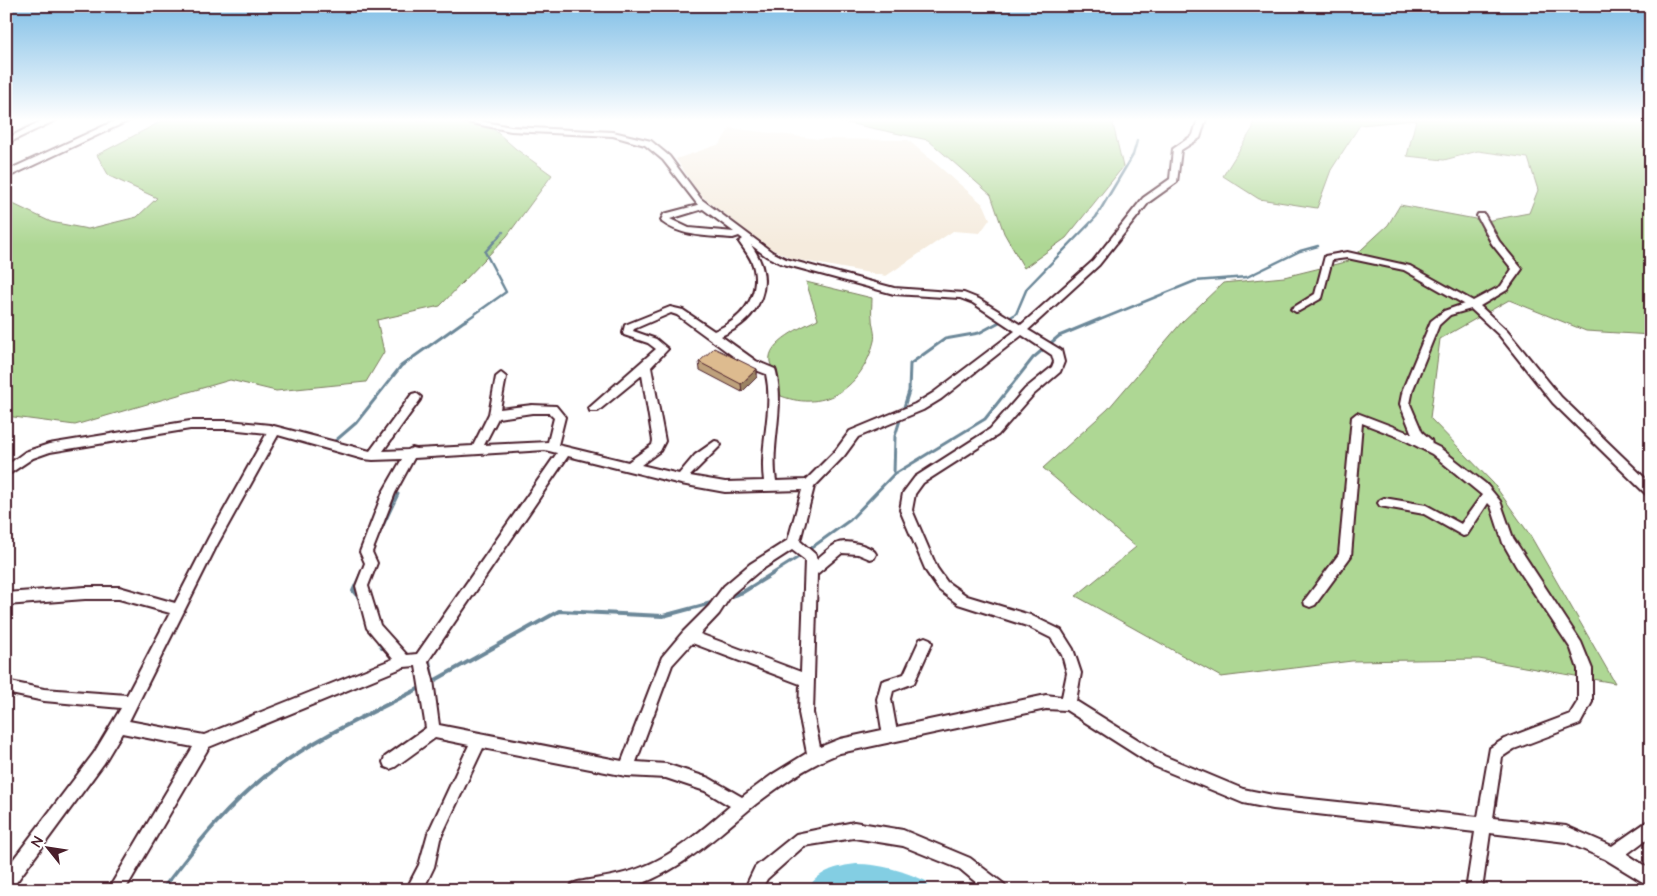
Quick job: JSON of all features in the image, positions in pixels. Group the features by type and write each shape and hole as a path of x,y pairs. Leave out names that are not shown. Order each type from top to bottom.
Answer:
{"main road":[{"path":"6,175 37,161"}],"street":[{"path":"668,161 690,192 704,206 769,254 803,268 894,292 961,296 976,301 1040,340 1056,353 1059,362 1056,369 1029,392 994,432 918,480 909,493 906,510 932,571 943,586 963,600 1030,621 1056,634 1068,653 1074,673 1068,704"},
{"path":"626,769 667,661 714,610 728,590 754,568 793,543 809,485 840,453 854,434 909,411 937,396 1022,330 1096,263 1146,200 1174,180 1176,161"},
{"path":"704,206 676,212 667,216 665,220 670,225 681,229 734,235 743,234"},
{"path":"1474,890 1494,754 1508,744 1575,719 1585,702 1585,669 1576,646 1520,562 1507,539 1496,504 1482,486 1436,451 1418,434 1405,404 1408,389 1435,323 1447,313 1473,305 1504,288 1517,269 1495,242 1480,216"},
{"path":"714,335 733,327 749,311 758,295 761,283 760,265 753,252 740,238 743,234"},
{"path":"1296,309 1319,296 1328,258 1347,255 1407,268 1473,305 1503,333 1557,400 1651,492"},
{"path":"594,408 664,349 652,341 628,333 629,328 670,310 680,312 752,364 771,372 775,384 776,398 768,472 772,486"},
{"path":"631,466 656,448 659,441 646,366"},
{"path":"477,449 494,414 501,377"},
{"path":"373,456 416,397"},
{"path":"494,414 532,409 552,409 560,417 552,448"},
{"path":"1310,601 1345,556 1357,417 1405,435 1436,451"},
{"path":"6,472 29,455 49,448 190,425 209,424 293,433 360,455 373,456 412,452 538,446 681,479 725,487 809,485"},
{"path":"6,882 99,758 119,726 178,610 274,431"},
{"path":"681,479 699,458 715,445"},
{"path":"434,731 421,660 565,451"},
{"path":"404,661 374,628 362,586 371,563 366,552 389,492 412,452"},
{"path":"1384,503 1426,510 1463,531 1484,499 1490,496"},
{"path":"793,543 811,565 806,713 814,755"},
{"path":"811,565 840,548 860,549 870,554"},
{"path":"6,599 86,593 119,593 178,610"},
{"path":"688,636 806,680"},
{"path":"890,735 884,699 888,686 909,679 924,643"},
{"path":"119,726 204,742 404,661 421,660"},
{"path":"6,688 44,695 132,702"},
{"path":"578,890 615,884 651,872 687,852 743,806 814,755 840,746 1046,702 1068,704 1159,761 1243,796 1282,803 1566,834 1590,842 1614,854 1651,879"},
{"path":"390,762 434,731 626,769 666,771 709,785 743,806"},
{"path":"414,890 426,867 433,838 479,740"},
{"path":"116,890 204,742"},
{"path":"1614,854 1651,826"},
{"path":"752,890 761,873 801,839 854,830 903,838 965,863 998,890"}],"shaded area":[{"path":"677,161 932,161 984,205 990,219 980,233 953,231 886,276 793,259 767,247 700,195"}],"green space":[{"path":"100,161 532,161 552,175 507,236 440,306 377,320 384,352 366,382 276,391 230,380 75,425 6,416 6,205 11,203 51,222 88,229 137,217 157,198 109,176"},
{"path":"952,161 1122,161 1123,167 1066,238 1024,268 1004,233 991,195"},
{"path":"1232,161 1337,161 1331,170 1317,208 1259,199 1223,176"},
{"path":"1529,161 1651,161 1651,335 1586,331 1509,300 1440,339 1430,418 1493,483 1530,535 1615,683 1479,659 1352,661 1221,677 1076,596 1136,547 1043,468 1108,409 1182,322 1223,283 1284,277 1349,261 1388,225 1400,205 1486,221 1529,213 1538,190"},
{"path":"806,282 872,298 875,336 869,357 852,383 840,392 827,398 813,401 781,396 770,362 770,355 780,341 796,330 818,319"}],"building":[{"path":"714,348 757,369 741,384 699,362"}],"waterway":[{"path":"1003,321 1016,314 1027,288 1096,217 1130,161"},
{"path":"465,321 506,292 485,252 503,232"},
{"path":"1097,321 1195,281 1247,277 1300,251 1318,246"},
{"path":"336,443 334,442 356,423 401,366 467,319"},
{"path":"894,474 895,436 909,391 910,364 945,339 979,333 1005,319"},
{"path":"807,551 850,520 893,475 985,419 1033,358 1059,336 1100,319"},
{"path":"379,534 398,494"},
{"path":"770,575 802,555"},
{"path":"360,575 363,569"},
{"path":"361,574 353,591 361,600"},
{"path":"728,597 743,592 772,574"},
{"path":"430,683 559,611 663,616 715,602"},
{"path":"378,640 382,648"},
{"path":"429,661 433,681"},
{"path":"162,890 188,856 230,808 262,779 313,744 422,687"},
{"path":"821,890 832,883 856,877 881,879 917,890"}]}
